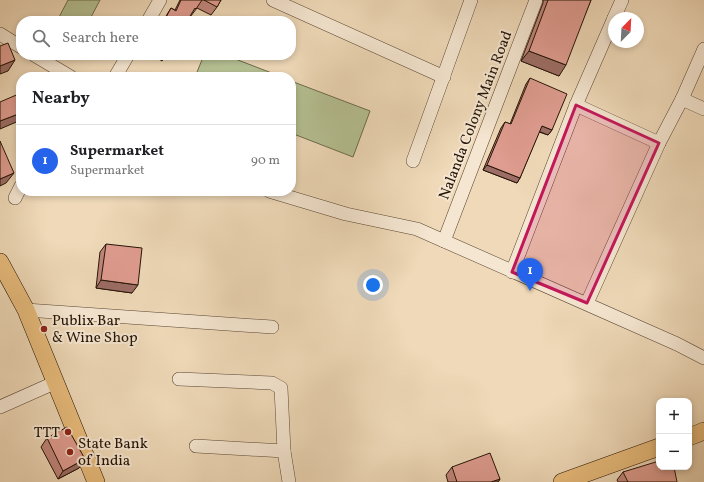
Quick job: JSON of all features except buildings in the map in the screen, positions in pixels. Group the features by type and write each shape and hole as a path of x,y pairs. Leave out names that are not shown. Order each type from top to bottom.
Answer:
{"main road":[{"path":"0,262 26,310 54,383 96,482"},
{"path":"692,436 704,431"},
{"path":"562,482 656,448"}],"street":[{"path":"151,16 160,0"},
{"path":"273,0 444,77"},
{"path":"413,161 471,0"},
{"name":"Nalanda Colony Main Road","path":"444,241 536,0"},
{"path":"617,12 622,0"},
{"path":"512,272 576,105 608,32"},
{"path":"0,34 16,44"},
{"path":"587,304 659,143 682,99 704,48"},
{"path":"42,60 62,72"},
{"path":"118,72 125,60"},
{"path":"682,99 704,109"},
{"path":"576,105 659,143"},
{"path":"287,196 346,214 417,229 677,344 704,358"},
{"path":"26,310 272,327"},
{"path":"179,379 272,383 281,388 284,450 288,482"},
{"path":"0,407 54,383"},
{"path":"196,446 284,450"}],"highlighted area":[{"path":"576,105 659,143 587,303 512,272"}],"green space":[{"path":"68,0 100,0 92,16 60,16"},
{"path":"202,60 238,60 269,72 197,72"},
{"path":"296,83 370,111 353,157 296,135"}],"place":[{"name":"Supermarket","path":"530,291"},
{"name":"Publix Bar & Wine Shop","path":"44,329"},
{"name":"TTT","path":"68,432"},
{"name":"State Bank of India","path":"70,452"}]}
